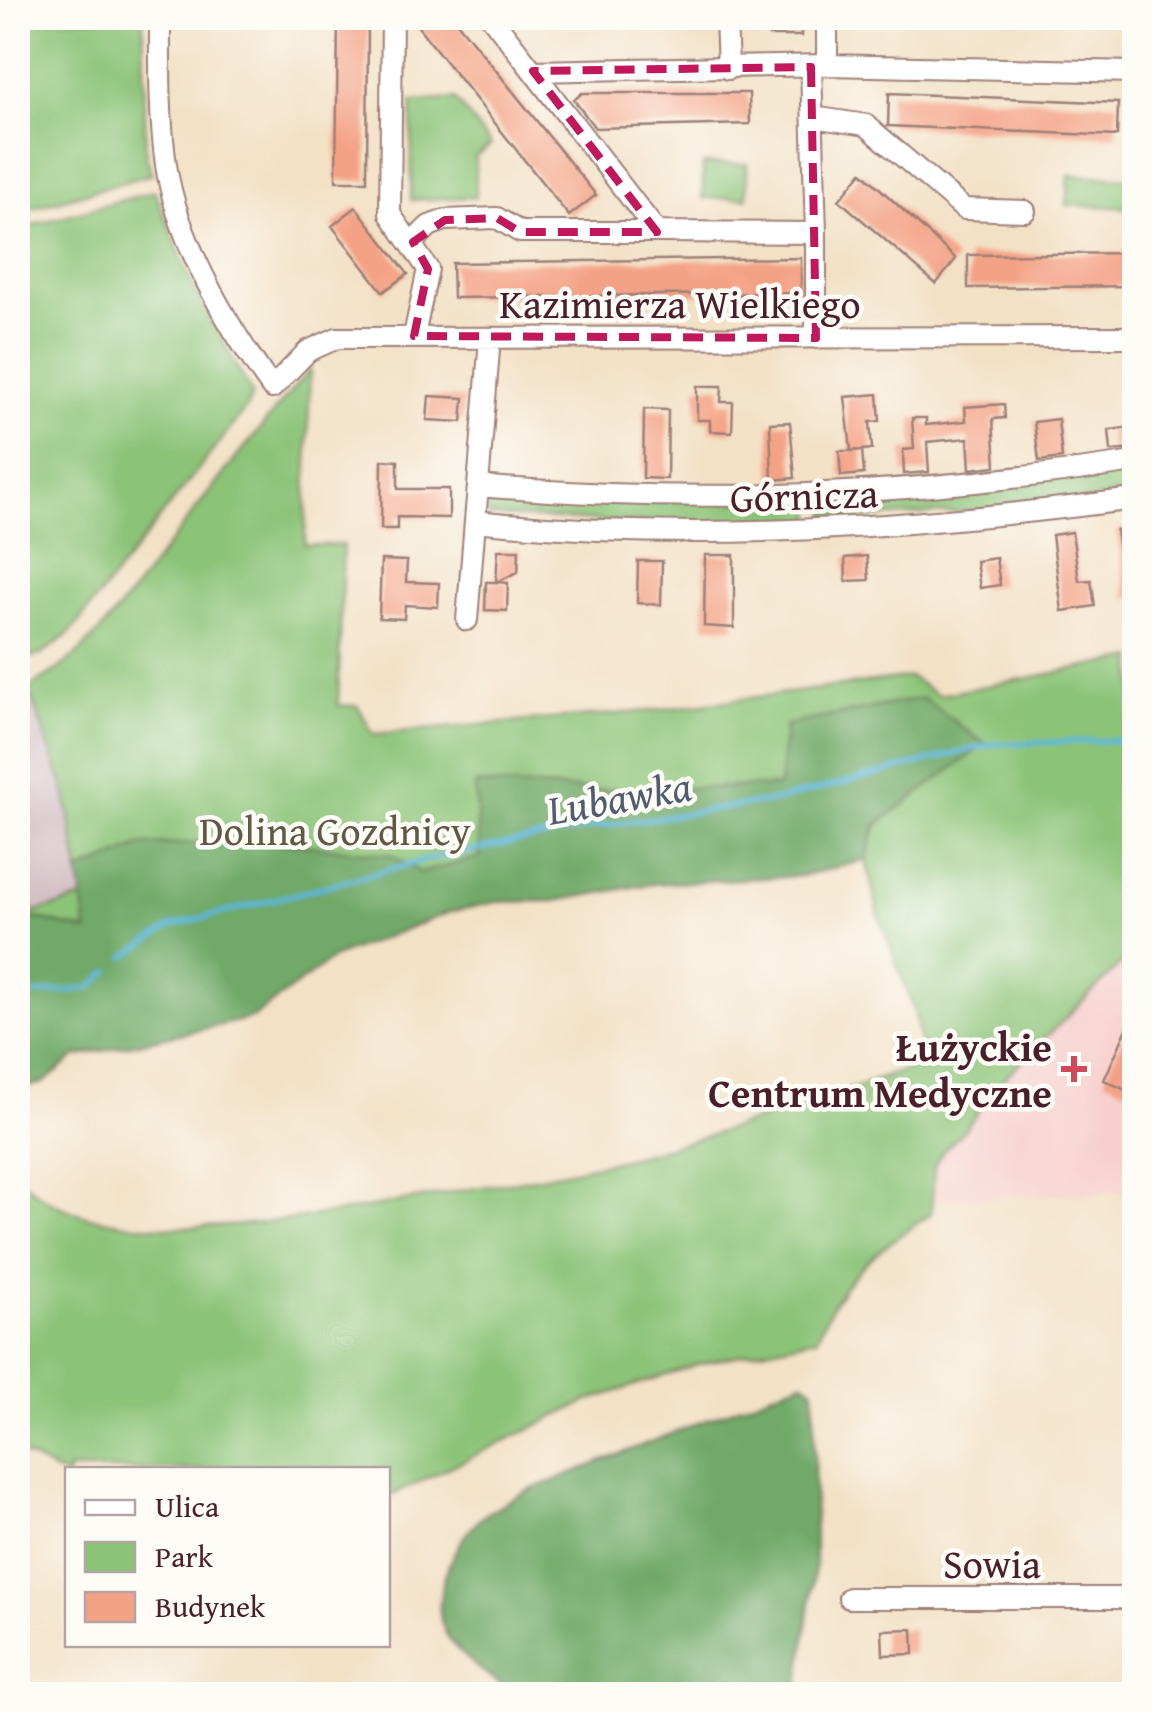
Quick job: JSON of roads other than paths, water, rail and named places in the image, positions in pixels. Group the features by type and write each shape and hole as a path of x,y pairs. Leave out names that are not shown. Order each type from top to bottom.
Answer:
{"street":[{"name":"Kazimierza Wielkiego","path":"160,18 162,107 172,191 196,256 272,388 322,342 414,336 1134,337"},
{"path":"392,18 390,214 413,242 428,269 414,336"},
{"path":"492,18 657,232"},
{"path":"726,18 728,70"},
{"path":"816,338 812,116 827,18"},
{"path":"532,71 819,66 1134,72"},
{"path":"812,116 866,125 964,209 1025,211"},
{"path":"413,242 444,220 498,218 520,232 816,234"},
{"path":"467,620 490,338"},
{"name":"Górnicza","path":"478,486 698,499 819,496 998,482 1134,462"},
{"path":"819,496 820,532"},
{"name":"Górnicza","path":"474,521 668,532 820,532 973,520 1134,498"},
{"name":"Sowia","path":"849,1598 1134,1598"}],"waterway":[{"name":"Lubawka","path":"125,957 172,926 430,859 594,827 779,800 992,744 1134,740"},
{"name":"Lubawka","path":"18,996 90,988 109,971"}],"place":[{"name":"Łużyckie Centrum Medyczne","path":"1074,1069"}],"park label":[{"name":"Dolina Gozdnicy","path":"335,830"}]}
